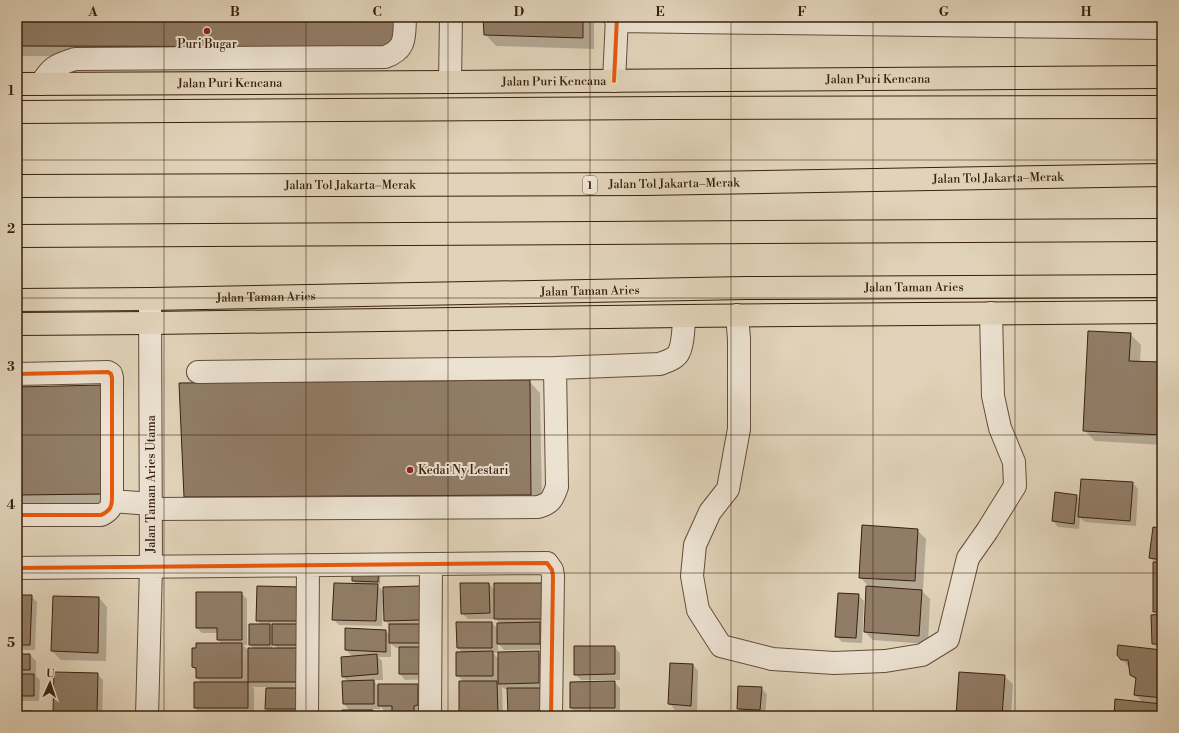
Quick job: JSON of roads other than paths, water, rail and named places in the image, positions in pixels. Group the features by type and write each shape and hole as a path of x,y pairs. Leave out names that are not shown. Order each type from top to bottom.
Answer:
{"main road":[{"name":"Jalan Puri Kencana","path":"17,84 1162,77"},
{"path":"17,112 1162,107"},
{"name":"Jalan Tol Jakarta–Merak","path":"17,186 645,184 1162,175"},
{"path":"17,236 1162,230"},
{"name":"Jalan Taman Aries","path":"17,300 746,288 1162,286"},
{"path":"870,287 870,314"},
{"path":"1037,313 1038,287"},
{"path":"741,315 746,288"},
{"name":"Jalan Taman Aries","path":"17,324 150,324 741,315 1162,312"}],"street":[{"path":"41,84 49,71 60,64 75,59 385,57 395,54 401,47 404,37 405,17"},
{"path":"450,82 451,17"},
{"path":"614,81 616,19 1162,28"},
{"name":"Jalan Taman Aries Utama","path":"147,716 151,567 150,299"},
{"path":"741,315 739,339 740,429 728,489 710,512 695,545 692,576 698,610 721,646 772,659 834,663 885,661 922,655 948,639 968,558 988,531 1015,486 1014,462 1000,428 993,396 991,314"},
{"path":"198,372 555,368 660,364 672,359 680,352 684,327 684,316"},
{"path":"112,501 151,507 538,507 548,504 553,498 557,487 555,368"},
{"path":"17,374 108,372 111,374 112,378 112,506 109,511 101,515 17,515"},
{"path":"17,568 547,563 552,570 553,576 551,716"},
{"path":"430,716 431,564"},
{"path":"307,716 308,565"}],"place":[{"name":"Puri Bugar","path":"207,31"},
{"name":"Kedai Ny Lestari","path":"410,470"}]}
